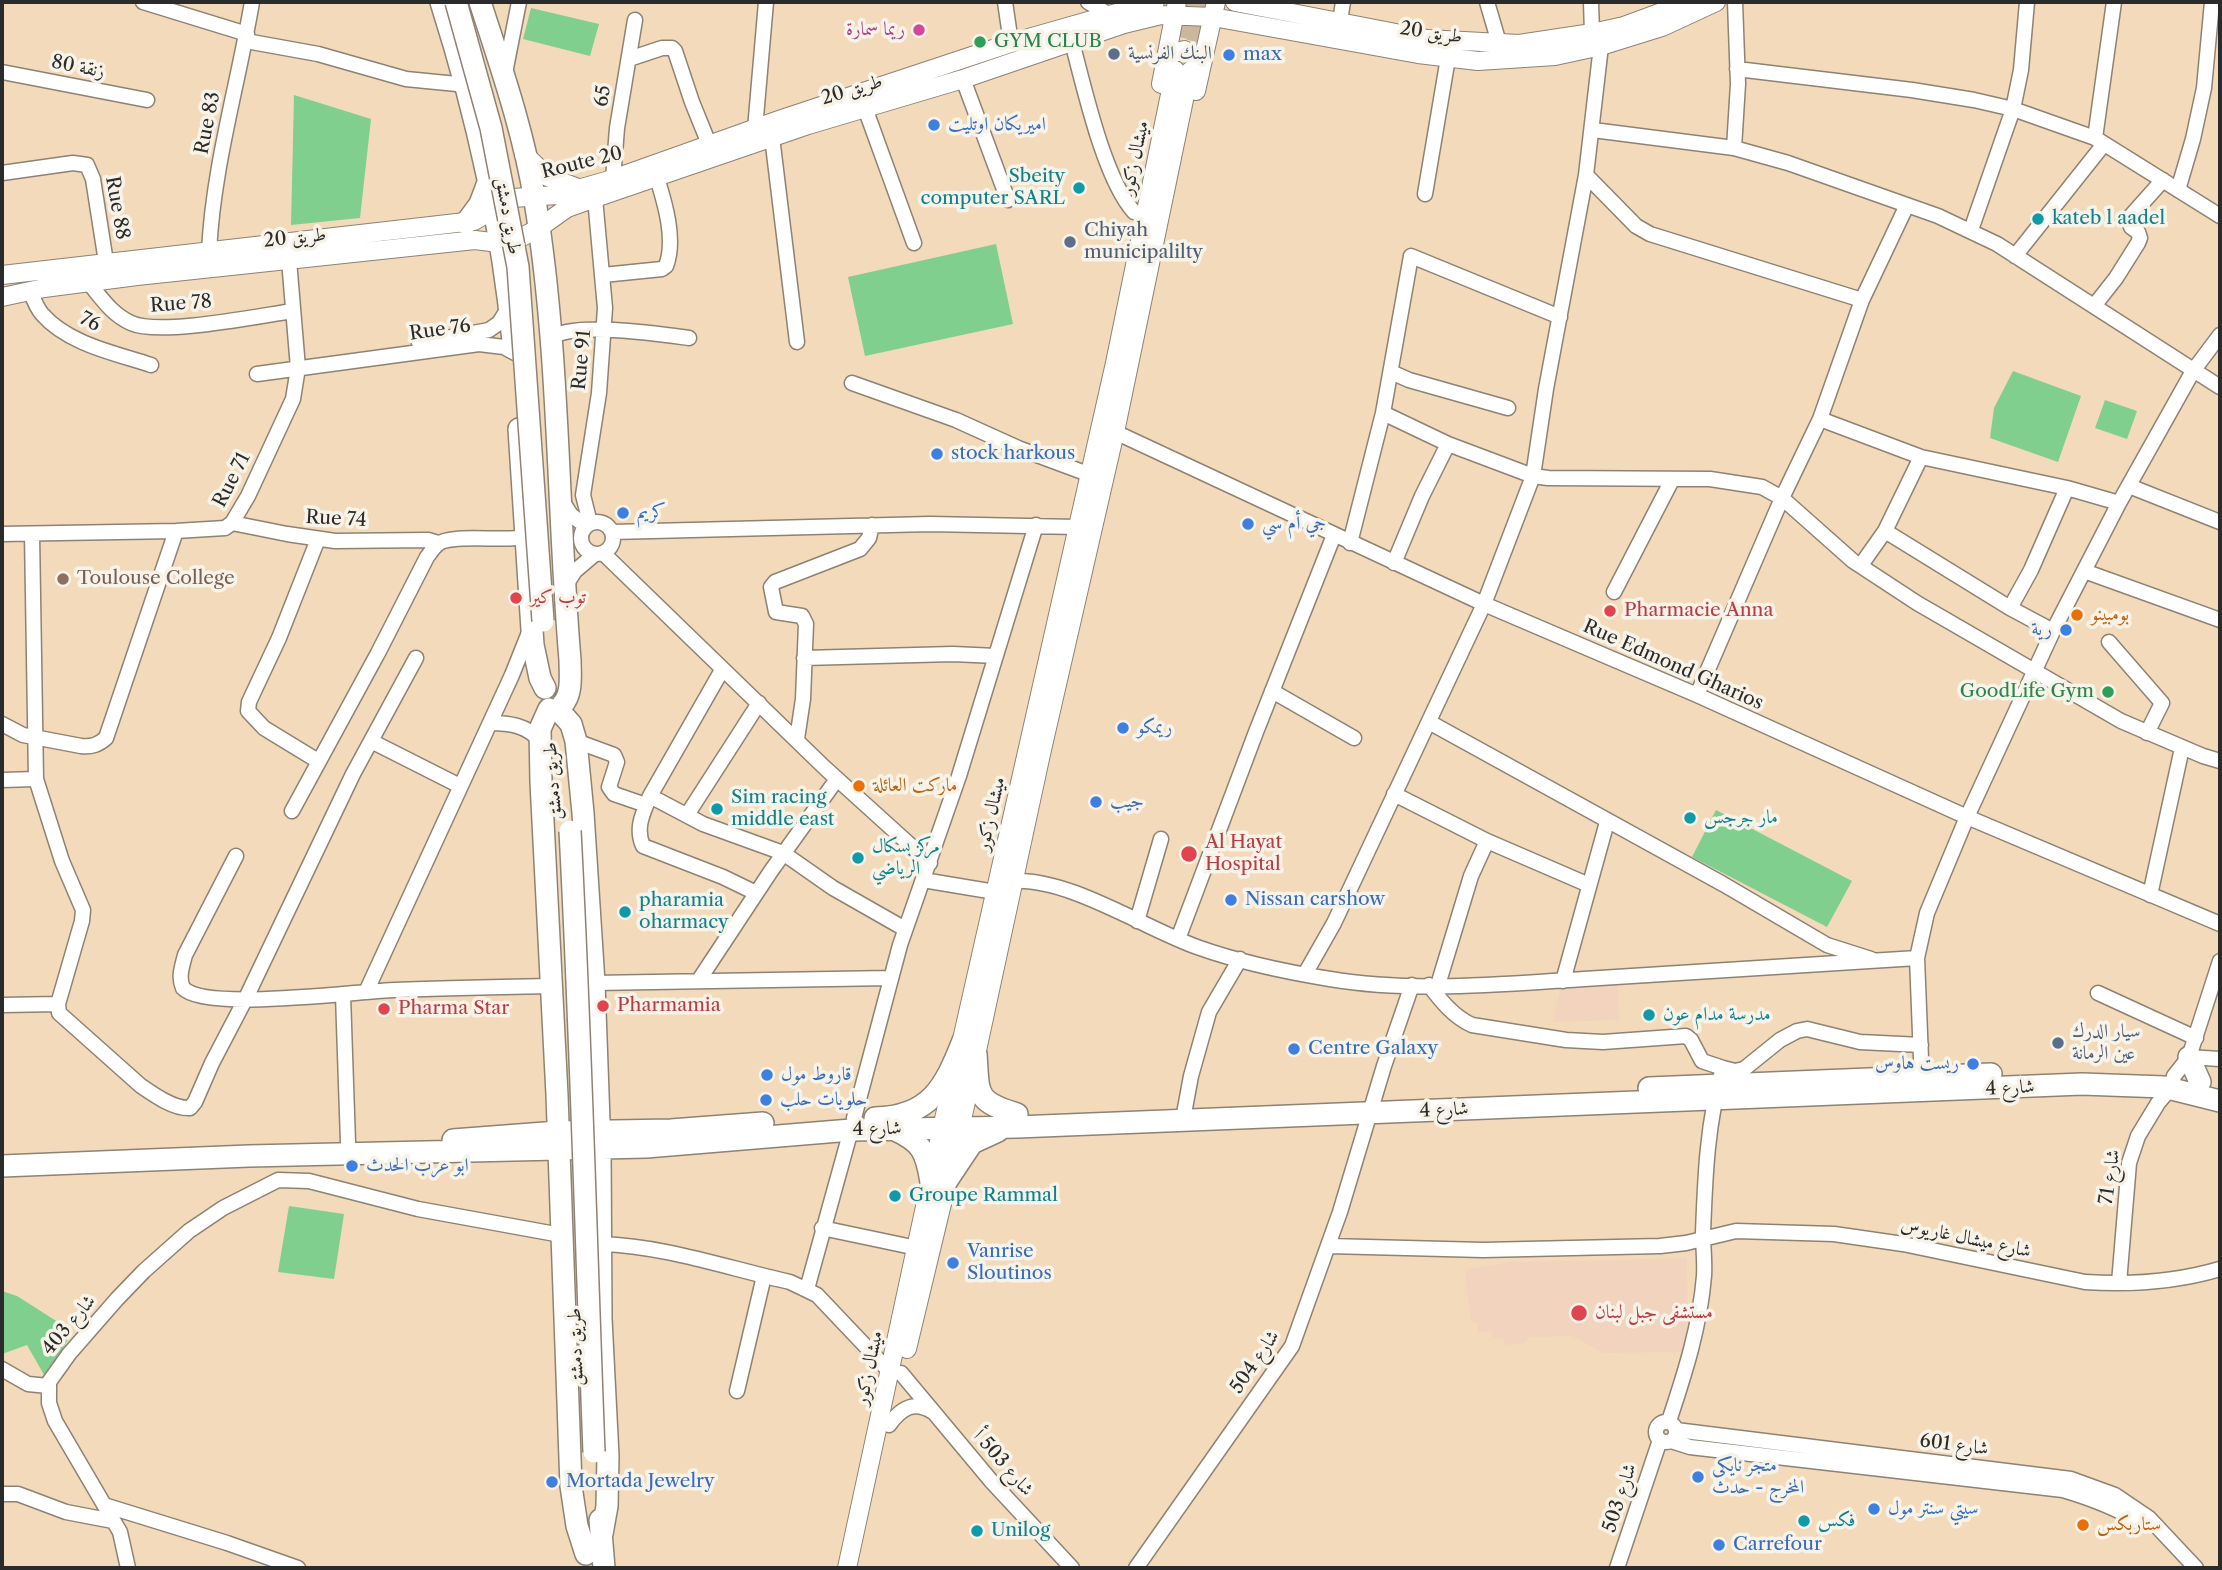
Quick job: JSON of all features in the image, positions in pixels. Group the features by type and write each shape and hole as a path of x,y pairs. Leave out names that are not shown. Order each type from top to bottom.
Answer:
{"highway":[{"path":"441,2 467,85 489,180 510,304 526,537 544,622"},
{"name":"طريق دمشق","path":"456,2 491,128 518,267 544,622 558,709 566,1015 587,1450 586,1561"},
{"name":"طريق دمشق","path":"470,2 508,142 531,271 538,336 545,688 558,709"},
{"path":"480,2 504,78 534,197 550,328 570,682 568,697 542,722 540,741 561,1176 572,1496 586,1561"},
{"path":"466,223 480,204 489,180"},
{"path":"558,709 571,724 576,741 594,983 600,1139 601,1319 608,1456 607,1506 602,1534"},
{"path":"969,1047 984,1100 1017,1121 977,1140 939,1182 920,1146 891,1123 936,1095 969,1047"},
{"path":"2192,1047 2210,1085"},
{"path":"557,1086 574,1098 586,1095 597,1082"},
{"path":"597,1082 604,1110 610,1119 653,1141"},
{"name":"شارع 4","path":"653,1141 852,1124 1017,1121 1063,1114 1184,1113 1372,1106 1719,1084 2173,1082 2210,1085"},
{"name":"شارع 4","path":"2173,1082 2220,1101"},
{"path":"518,1143 546,1121 553,1111 557,1086"},
{"path":"2,1156 600,1139 653,1141"},
{"path":"2,1166 293,1149 348,1143 429,1141 518,1143 548,1160 561,1176"},
{"path":"600,1185 607,1165 616,1157 653,1141"},
{"path":"561,1211 571,1196 584,1192 595,1198 600,1212"},
{"name":"طريق دمشق","path":"587,1450 602,1534 604,1568"}],"main road":[{"path":"1238,2 1427,39 1519,44 1597,39 1689,2"},
{"name":"طريق 20","path":"2,297 88,282 475,240 499,243 520,238 539,228 559,203 595,198 772,137 963,79 1072,42 1159,8 1223,12 1448,58 1478,61 1555,56 1597,39 1662,27 1716,2"},
{"name":"Route 20","path":"2,275 106,261 466,223 481,218 513,198 534,197 559,203 579,188 1011,43 1108,14 1159,8"},
{"path":"1159,8 1158,28 1165,39 1167,50"},
{"path":"1159,8 1167,50 1182,72"},
{"path":"1207,45 1223,12"},
{"path":"1109,432 1101,383 1134,212 1182,72 1222,30 1223,12"},
{"name":"ميشال زكور","path":"847,1568 896,1373 969,1047 1014,881 1182,72"},
{"path":"524,154 548,177 579,188"},
{"name":"ميشال زكور","path":"969,1047 995,892 1088,474 1109,432"},
{"name":"ميشال زكور","path":"858,1568 889,1425 917,1248 939,1182"}],"street":[{"path":"143,2 246,37 406,79 467,85"},
{"name":"Rue 83","path":"209,251 211,216 223,141 252,2"},
{"path":"504,78 519,2"},
{"path":"755,129 766,2"},
{"path":"1005,2 1011,43"},
{"path":"1088,2 1108,14"},
{"path":"1340,21 1343,2"},
{"path":"1487,2 1499,43"},
{"path":"1305,974 1334,923 1485,604 1533,476 1593,130 1597,39 1591,2"},
{"path":"1734,148 1737,69 1735,2"},
{"path":"1971,230 2013,109 2021,70 2027,2"},
{"path":"2015,256 2100,141 2114,2"},
{"path":"2178,190 2214,67 2212,2"},
{"name":"65","path":"612,179 617,128 635,20"},
{"path":"1072,42 1089,104 1119,192 1134,212"},
{"path":"629,59 662,48 672,48 675,51 709,144"},
{"path":"1425,194 1448,58"},
{"path":"1737,69 1912,90 2013,109 2100,141 2220,216"},
{"name":"زنقة 80","path":"2,72 147,100"},
{"path":"963,79 1008,200"},
{"path":"865,108 914,243"},
{"path":"1593,130 1734,148 1788,163 1971,230 2220,387"},
{"path":"772,137 797,342"},
{"name":"Rue 88","path":"2,173 73,163 87,165 93,179 106,261"},
{"path":"1586,175 1636,226 1650,234 1862,300"},
{"path":"603,275 662,269 666,266 670,251 657,178"},
{"path":"2094,306 2140,238 2138,232 2131,227 2129,218 2163,180"},
{"name":"Rue 91","path":"588,525 583,495 599,393 604,330 603,275 595,198"},
{"path":"1697,695 1782,498 1820,419 1862,300 1907,205"},
{"path":"1350,543 1383,413 1411,256 1560,317"},
{"name":"Rue 71","path":"2,534 176,531 225,528 232,523 248,496 289,408 298,368 289,260"},
{"name":"Rue 78","path":"88,282 110,309 144,327 189,325 293,311"},
{"name":"76","path":"30,290 36,307 51,323 83,342 150,365"},
{"name":"Rue 76","path":"257,374 326,363 353,362 467,340 499,324 510,304"},
{"path":"550,328 566,331 644,332 689,338"},
{"path":"1922,1085 1917,958 1927,913 1967,817 2053,631 2119,503 2193,372 2220,335"},
{"name":"Rue 76","path":"326,363 343,356 408,344 467,340 491,344 515,353"},
{"name":"Rue 76","path":"370,359 408,344"},
{"path":"1391,372 1409,380 1508,408"},
{"path":"852,383 957,420 1018,448 1088,474"},
{"path":"1383,413 1448,443 1533,476 1710,479 1762,487 1782,498 1861,565 1916,603 2121,721 2182,748 2220,761"},
{"path":"1820,419 1921,457 2067,488 2119,503"},
{"name":"Rue Edmond Gharios","path":"1109,432 1394,564 1697,695 1967,817 2220,924"},
{"path":"1394,564 1422,496 1448,443"},
{"path":"1861,565 1885,531 1921,457"},
{"path":"1614,592 1672,480"},
{"path":"2129,486 2220,522"},
{"path":"2010,608 2031,570 2067,488"},
{"path":"561,499 571,515 588,525"},
{"path":"566,585 575,571 599,554 611,547 612,532 603,522 588,525 581,534 587,551 599,554 930,863"},
{"name":"Rue 74","path":"232,523 318,539 421,540 438,543 453,539 504,540 526,537"},
{"path":"612,532 975,523 1077,527"},
{"path":"797,739 803,699 804,620 796,613 776,612 771,593 772,584 860,549 869,538 872,525"},
{"path":"601,1244 644,1247 807,1289 890,978 930,863 1037,525"},
{"path":"2,724 35,738 90,747 106,738 176,531"},
{"path":"1885,531 2010,608 2053,631"},
{"path":"32,534 36,779 62,861 83,910 58,1004 59,1013 141,1086 161,1098 187,1108 195,1102 353,774 416,659"},
{"path":"1178,939 1334,535"},
{"path":"318,539 279,638 249,702 248,711 264,728 318,761"},
{"path":"292,811 427,557 438,543"},
{"path":"2084,571 2220,620"},
{"path":"366,992 490,723 544,622"},
{"path":"2109,642 2162,703 2147,733"},
{"path":"804,658 953,654 996,656"},
{"path":"722,670 648,801 639,825 639,837 643,846 756,893"},
{"path":"1272,691 1354,738"},
{"path":"687,815 759,703"},
{"path":"1429,722 1723,884 1827,945 1879,961"},
{"path":"490,723 519,726 540,741"},
{"path":"371,741 460,786"},
{"path":"576,741 614,755 617,762 610,787 614,794 648,801 783,853 833,888 905,929"},
{"path":"2150,895 2182,748"},
{"path":"2,780 36,779"},
{"path":"699,979 783,853 837,779"},
{"path":"1394,794 1487,841 1590,885"},
{"path":"1563,981 1607,822"},
{"path":"1137,921 1161,839"},
{"path":"1487,841 1471,876 1434,985 1441,1001 1472,1025 1566,1040 1686,1036 1719,1084"},
{"path":"236,856 185,955 180,977 183,988 194,996 288,999 366,992 551,986"},
{"path":"923,880 995,892"},
{"path":"1014,881 1047,884 1178,939 1240,959 1352,982 1511,985 1917,958"},
{"path":"1826,965 1830,954 1827,945"},
{"path":"1184,1113 1209,1012 1240,959"},
{"name":"شارع 71","path":"2119,1283 2126,1188 2132,1148 2192,1047 2220,961"},
{"path":"594,983 699,979 890,978"},
{"name":"شارع 504","path":"1136,1568 1288,1353 1329,1246 1412,985"},
{"path":"2098,993 2192,1047 2220,1059"},
{"path":"343,995 348,1143"},
{"path":"2,1005 58,1004"},
{"path":"1703,1238 1707,1167 1719,1084 1735,1071 1744,1069 1780,1040 1807,1029 1860,1042 1921,1045"},
{"path":"293,1149 288,1178 436,1213 561,1235"},
{"name":"شارع 403","path":"128,1568 120,1532 55,1420 49,1403 48,1386 57,1369 101,1317 172,1245 223,1208 269,1183 288,1178"},
{"path":"822,1228 917,1248"},
{"name":"شارع ميشال غاريوس","path":"1329,1246 1501,1250 1660,1246 1744,1231 1862,1237 2076,1280 2119,1283 2173,1279 2220,1269"},
{"name":"شارع 503","path":"1624,1568 1669,1435 1697,1325 1704,1273 1703,1238"},
{"path":"737,1391 764,1276"},
{"name":"شارع 503 أ","path":"807,1289 817,1295 934,1413 992,1482 1072,1568"},
{"path":"2,1369 28,1384 48,1386"},
{"path":"889,1425 899,1412 911,1406 919,1406 934,1413"},
{"name":"شارع 503","path":"1617,1568 1669,1435"},
{"name":"شارع 601","path":"1669,1435 1690,1447 2063,1490 2092,1498 2123,1512 2148,1528 2169,1548 2181,1568"},
{"name":"شارع 601","path":"1669,1435 2071,1479 2115,1495 2149,1518 2196,1568"},
{"path":"2,1494 18,1494 66,1512 113,1521"},
{"path":"104,1505 298,1568"}],"shaded area":[{"path":"1618,983 1619,1020 1552,1022 1562,985"},
{"name":"مستشفى جبل لبنان","path":"1687,1258 1688,1352 1603,1353 1572,1336 1529,1337 1526,1343 1505,1345 1504,1338 1492,1339 1492,1332 1478,1333 1478,1323 1471,1322 1465,1275 1468,1269 1511,1262"}],"green space":[{"path":"531,8 599,24 590,56 523,39"},
{"path":"294,95 371,119 360,218 291,225"},
{"path":"996,244 1013,324 865,356 848,277"},
{"path":"2013,371 2081,396 2058,462 1990,438 1994,408"},
{"path":"2105,400 2137,411 2127,439 2095,428"},
{"path":"1716,810 1852,881 1827,927 1692,857"},
{"path":"289,1206 344,1214 334,1279 278,1272"},
{"path":"2,1291 17,1296 72,1331 47,1380 27,1345 2,1354"}],"tunnel":[{"path":"1176,64 1188,2"},
{"path":"1190,68 1204,2"}],"place":[{"name":"ريما سمارة","path":"919,30"},
{"name":"GYM CLUB","path":"980,42"},
{"name":"البنك الفرنسية","path":"1114,54"},
{"name":"max","path":"1229,55"},
{"name":"اميريكان اوتليت","path":"934,125"},
{"name":"Sbeity computer SARL","path":"1079,188"},
{"name":"kateb l aadel","path":"2038,219"},
{"name":"Chiyah municipalilty","path":"1070,242"},
{"name":"stock harkous","path":"937,454"},
{"name":"كريم","path":"623,513"},
{"name":"جي أم سي","path":"1248,524"},
{"name":"Toulouse College","path":"63,579"},
{"name":"توب كير","path":"516,598"},
{"name":"Pharmacie Anna","path":"1610,611"},
{"name":"بومبينو","path":"2077,615"},
{"name":"رية","path":"2066,630"},
{"name":"GoodLife Gym","path":"2108,692"},
{"name":"ريمكو","path":"1123,728"},
{"name":"ماركت العائلة","path":"859,786"},
{"name":"جيب","path":"1096,802"},
{"name":"Sim racing middle east","path":"717,809"},
{"name":"مار جرجس","path":"1690,818"},
{"name":"Al Hayat Hospital","path":"1189,854"},
{"name":"مركز بسكال الرياضي","path":"858,858"},
{"name":"Nissan carshow","path":"1231,900"},
{"name":"pharamia oharmacy","path":"625,912"},
{"name":"Pharmamia","path":"603,1006"},
{"name":"Pharma Star","path":"384,1009"},
{"name":"مدرسة مدام عون","path":"1649,1015"},
{"name":"سيار الدرك عين الرمانة","path":"2058,1043"},
{"name":"Centre Galaxy","path":"1294,1049"},
{"name":"ريست هاوس","path":"1973,1064"},
{"name":"قاروط مول","path":"767,1075"},
{"name":"حلويات حلب","path":"766,1100"},
{"name":"ابو عرب الحدث","path":"352,1166"},
{"name":"Groupe Rammal","path":"895,1196"},
{"name":"Vanrise Sloutinos","path":"953,1263"},
{"name":"مستشفى جبل لبنان","path":"1579,1313"},
{"name":"متجر نايكي المخرج - حدث","path":"1698,1477"},
{"name":"Mortada Jewelry","path":"552,1482"},
{"name":"سيتي سنتر مول","path":"1874,1509"},
{"name":"فكس","path":"1804,1521"},
{"name":"ستاربكس","path":"2083,1525"},
{"name":"Unilog","path":"977,1531"},
{"name":"Carrefour","path":"1719,1545"}]}
